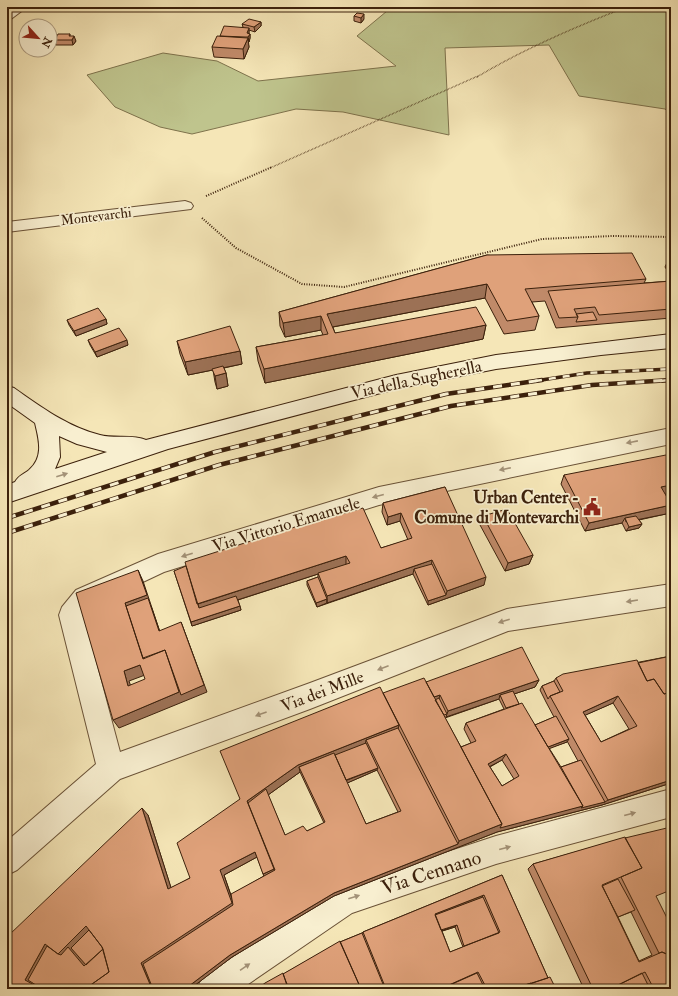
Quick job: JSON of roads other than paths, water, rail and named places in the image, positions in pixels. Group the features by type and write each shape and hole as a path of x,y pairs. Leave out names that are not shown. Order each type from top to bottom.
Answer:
{"street":[{"path":"7,16 21,7"},
{"name":"Montevarchi","path":"7,227 185,206"},
{"name":"Via della Sugherella","path":"9,493 166,441 389,384 496,362 601,348 671,341"},
{"name":"Via della Sugherella","path":"7,393 46,421 85,439 122,448 166,441"},
{"path":"9,493 38,476 50,461 52,446 46,421"},
{"name":"Via Vittorio Emanuele","path":"111,769 71,615 84,598 158,564 379,496 671,436"},
{"name":"Via dei Mille","path":"7,860 111,769 310,696 507,620 671,595"},
{"name":"Via Cennano","path":"213,989 344,900 496,850 671,803"}],"railway":[{"path":"535,381 587,373 671,369"},
{"path":"7,518 215,452 446,394 542,380"},
{"path":"7,533 219,465 451,406 592,385 671,380 660,381"}],"place":[{"name":"Urban Center - Comune di Montevarchi","path":"592,507"}]}
